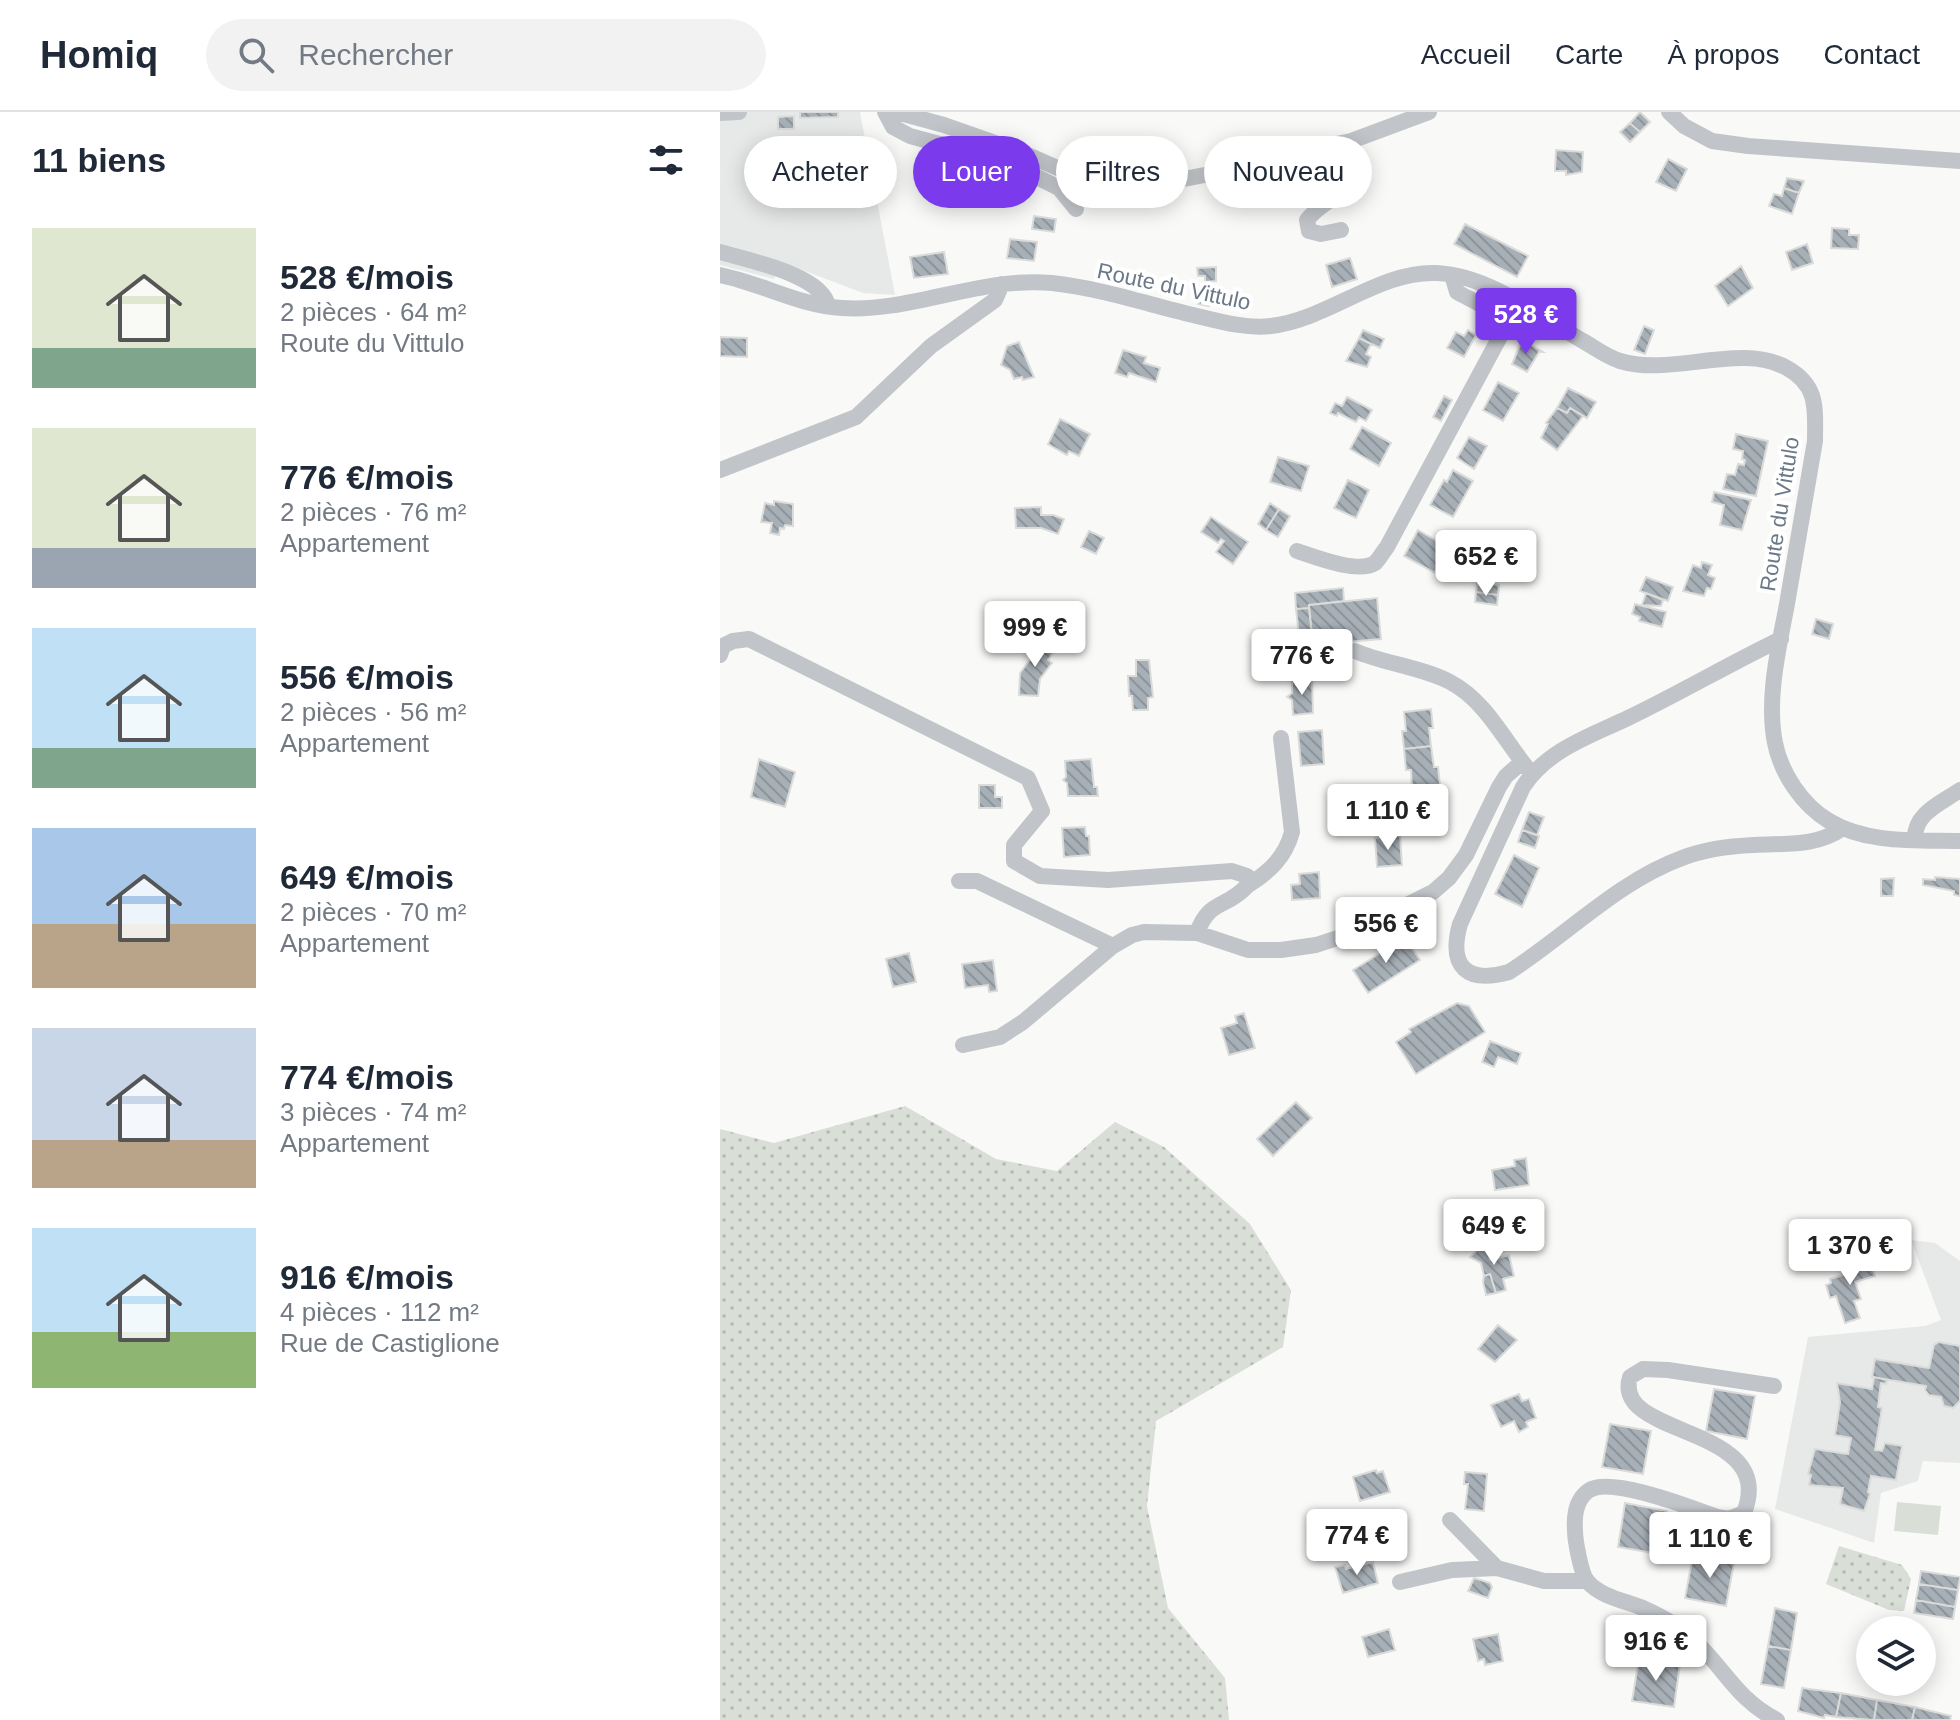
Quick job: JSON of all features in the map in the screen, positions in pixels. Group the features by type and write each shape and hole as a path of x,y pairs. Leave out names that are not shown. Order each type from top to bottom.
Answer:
{"street":[{"path":"720,113 739,112"},
{"path":"885,112 893,127 910,136 987,157 1059,188 1076,209"},
{"path":"896,112 983,138 1085,180 1118,187 1204,175"},
{"path":"1364,136 1429,112"},
{"path":"1669,112 1684,126 1712,141 1777,149 1960,161"},
{"path":"1318,208 1307,220 1309,231 1321,234 1341,230"},
{"path":"720,252 800,278 819,288 828,306"},
{"name":"Route du Vittulo","path":"720,275 842,308 871,307 1002,284 1054,283 1215,320 1271,326 1292,322 1405,276 1432,273 1474,280 1619,361 1671,366 1748,358 1789,369 1808,383 1814,397 1815,441 1772,710 1775,743 1786,775 1809,805 1843,828 1876,838 1960,841"},
{"path":"1297,551 1347,565 1367,565 1376,562 1387,547 1503,331 1499,316 1457,292 1452,275"},
{"path":"720,470 856,417 931,346 995,300 1002,284"},
{"path":"720,655 723,646 749,639 1028,778 1042,811 1014,845 1014,861 1040,876 1108,880 1232,871 1247,876 1247,886"},
{"path":"963,1045 1000,1037 1023,1022 1113,946 1132,935 1144,932 1197,933 1248,950 1281,950 1316,945 1347,935 1421,898 1449,878 1466,855 1506,776 1628,718 1781,639"},
{"path":"1355,651 1448,681 1466,692 1527,768 1523,787 1455,940 1461,965 1471,974 1487,978 1509,972 1643,875 1684,857 1750,845 1814,842 1843,828"},
{"path":"1197,933 1202,918 1211,908 1236,899 1247,886 1269,871 1289,846 1292,832 1281,738"},
{"path":"1915,840 1919,819 1960,790"},
{"path":"959,881 977,881 1113,946"},
{"path":"1587,1581 1575,1538 1574,1514 1590,1489 1630,1489 1729,1519 1744,1513 1750,1498 1749,1482 1742,1464 1724,1450 1646,1412 1630,1399 1626,1388 1630,1377 1643,1369 1668,1370 1774,1386"},
{"path":"1450,1520 1497,1568"},
{"path":"1400,1582 1452,1570 1497,1568 1544,1581 1587,1581 1602,1592 1663,1617 1695,1640 1742,1696 1777,1720"}],"shaded area":[{"path":"720,112 860,112 865,136 744,136 744,208 878,208 895,295 863,293 781,262 774,279 720,265"},
{"path":"905,1106 996,1159 1057,1171 1115,1122 1164,1147 1250,1224 1291,1290 1283,1347 1156,1421 1147,1506 1168,1608 1225,1678 1229,1720 720,1720 720,1129 774,1143"},
{"path":"1911,1240 1935,1243 1960,1261 1960,1463 1923,1461 1918,1481 1881,1493 1874,1543 1775,1509 1808,1337 1925,1326 1941,1320"},
{"path":"1897,1502 1941,1506 1938,1535 1894,1531"},
{"path":"1839,1546 1902,1565 1911,1579 1904,1611 1889,1610 1826,1584"}],"building":[{"path":"800,112 838,112 838,117 800,118"},
{"path":"1640,112 1650,122 1640,132 1630,123"},
{"path":"794,116 794,129 778,129 778,117"},
{"path":"1630,123 1640,132 1630,142 1620,132"},
{"path":"1556,150 1583,152 1582,172 1566,175 1566,171 1555,171"},
{"path":"1668,159 1687,169 1676,191 1656,182"},
{"path":"1787,178 1804,181 1799,193 1784,188"},
{"path":"1784,188 1799,193 1792,214 1769,206 1774,194 1782,196"},
{"path":"1034,216 1056,219 1054,232 1032,229"},
{"path":"1465,224 1528,256 1517,277 1454,244"},
{"path":"1832,228 1849,229 1849,235 1859,235 1858,249 1831,248"},
{"path":"1010,239 1037,242 1034,261 1007,258"},
{"path":"1807,244 1813,263 1792,270 1786,252"},
{"path":"944,252 948,274 914,278 910,257"},
{"path":"1350,258 1357,279 1332,287 1326,265"},
{"path":"1741,266 1753,288 1728,306 1715,286"},
{"path":"1216,267 1216,281 1205,282 1205,276 1198,276 1197,268"},
{"path":"1199,286 1222,287 1222,298 1217,297 1218,307 1210,303 1209,306 1198,304"},
{"path":"1644,326 1654,330 1645,354 1634,350"},
{"path":"1363,330 1384,339 1380,348 1359,338"},
{"path":"1468,330 1476,335 1464,357 1447,348 1456,332 1464,336"},
{"path":"720,337 747,338 747,357 720,356"},
{"path":"1359,338 1371,344 1366,354 1371,357 1367,367 1346,361"},
{"path":"1522,340 1543,352 1539,352 1527,372 1512,364"},
{"path":"1019,342 1034,377 1023,380 1022,377 1014,379 1010,370 1001,365 1007,346"},
{"path":"1123,350 1146,357 1144,363 1160,368 1156,382 1129,373 1127,377 1115,373"},
{"path":"1498,382 1519,393 1503,421 1483,410"},
{"path":"1568,388 1596,402 1587,418 1570,408 1567,413 1557,408"},
{"path":"1444,396 1452,400 1441,421 1433,417"},
{"path":"1347,397 1372,410 1366,421 1359,417 1356,422 1338,413 1337,416 1330,413 1335,403 1342,406"},
{"path":"1557,408 1567,413 1570,408 1583,416 1557,450 1541,438 1546,423"},
{"path":"1060,419 1090,434 1079,456 1069,451 1067,455 1048,444"},
{"path":"1362,427 1391,443 1379,466 1350,449"},
{"path":"1736,434 1768,441 1756,496 1723,489 1727,474 1735,475 1738,464 1744,465 1743,451 1733,449"},
{"path":"1469,437 1487,446 1474,469 1457,458"},
{"path":"1278,457 1309,466 1301,491 1270,482"},
{"path":"1453,470 1473,481 1453,517 1430,505"},
{"path":"1348,480 1369,490 1356,518 1334,508"},
{"path":"1714,492 1751,500 1742,530 1720,525 1724,505 1712,502"},
{"path":"774,501 793,504 793,526 780,528 779,535 770,533 772,523 761,522 765,503 774,505"},
{"path":"1270,503 1279,509 1266,530 1258,524"},
{"path":"1041,507 1041,515 1064,519 1058,534 1041,528 1016,528 1015,508"},
{"path":"1279,509 1290,516 1278,537 1266,530"},
{"path":"1211,517 1248,542 1233,564 1216,552 1224,541 1221,539 1218,543 1201,532"},
{"path":"1418,530 1449,548 1435,573 1404,556"},
{"path":"1089,531 1104,538 1096,554 1081,547"},
{"path":"1702,562 1712,565 1708,575 1715,578 1711,589 1707,588 1704,596 1683,591 1693,565 1701,568"},
{"path":"1646,577 1673,587 1668,601 1640,591"},
{"path":"1477,583 1499,585 1498,595 1476,592"},
{"path":"1343,588 1344,601 1296,609 1295,593"},
{"path":"1476,592 1498,595 1497,605 1475,602"},
{"path":"1646,593 1663,600 1661,606 1642,605"},
{"path":"1377,598 1381,639 1313,645 1309,605"},
{"path":"1635,604 1666,612 1662,627 1639,621 1640,617 1632,614"},
{"path":"1309,608 1313,645 1300,646 1296,609"},
{"path":"1816,619 1833,624 1829,639 1812,634"},
{"path":"1039,639 1055,649 1048,660 1052,663 1040,679 1038,696 1019,695 1020,673 1035,653 1031,650"},
{"path":"1136,660 1149,660 1153,697 1148,698 1148,710 1133,710 1132,696 1129,696 1128,676 1136,676"},
{"path":"1312,679 1313,713 1293,715 1292,700 1287,697 1292,693 1292,680"},
{"path":"1431,709 1431,746 1404,749 1404,712"},
{"path":"1322,730 1324,764 1301,766 1298,732"},
{"path":"1431,746 1440,785 1412,788 1411,770 1406,770 1404,749"},
{"path":"759,759 795,772 785,807 751,797"},
{"path":"1091,759 1098,796 1068,796 1067,783 1063,780 1066,777 1065,761"},
{"path":"979,785 995,785 995,797 1002,797 1002,808 979,808"},
{"path":"1529,812 1544,817 1537,835 1522,830"},
{"path":"1085,827 1090,855 1064,857 1062,828"},
{"path":"1522,830 1539,836 1535,848 1518,842"},
{"path":"1400,836 1402,865 1377,867 1375,838"},
{"path":"1514,855 1539,868 1522,907 1495,894"},
{"path":"1319,872 1320,898 1292,900 1291,885 1300,884 1299,874"},
{"path":"1935,877 1960,879 1960,896 1954,895 1954,891 1923,885 1923,879 1935,880"},
{"path":"1894,878 1893,896 1881,896 1881,879"},
{"path":"1405,938 1420,960 1368,993 1353,970"},
{"path":"909,953 916,982 893,987 886,959"},
{"path":"993,960 997,991 989,992 988,985 965,988 962,964"},
{"path":"1457,1003 1469,1006 1485,1032 1416,1074 1396,1042 1411,1032 1409,1029"},
{"path":"1244,1013 1255,1048 1229,1055 1221,1028 1237,1023 1235,1016"},
{"path":"1490,1041 1521,1053 1517,1064 1498,1057 1494,1067 1482,1062"},
{"path":"1296,1102 1312,1118 1273,1156 1257,1139"},
{"path":"1526,1158 1529,1185 1495,1190 1492,1170 1515,1166 1514,1160"},
{"path":"1484,1243 1493,1250 1490,1260 1509,1255 1514,1276 1503,1279 1506,1290 1496,1293 1490,1274 1484,1276 1481,1263 1470,1257"},
{"path":"1869,1257 1875,1276 1855,1282 1861,1299 1854,1301 1860,1318 1845,1323 1836,1296 1830,1298 1826,1285 1831,1283 1830,1279 1843,1275 1840,1266"},
{"path":"1490,1274 1496,1293 1486,1295 1484,1276"},
{"path":"1498,1325 1517,1340 1495,1362 1478,1349"},
{"path":"1939,1342 1960,1346 1960,1401 1953,1408 1944,1406 1941,1397 1929,1395 1926,1386 1872,1377 1875,1359 1929,1368 1934,1345"},
{"path":"1874,1377 1887,1380 1886,1384 1881,1383 1878,1407 1882,1408 1875,1450 1882,1451 1885,1443 1902,1446 1896,1480 1871,1476 1870,1494 1864,1511 1840,1504 1843,1488 1809,1485 1811,1475 1808,1474 1815,1449 1848,1454 1851,1438 1835,1435 1840,1402 1837,1383 1872,1389"},
{"path":"1714,1389 1755,1396 1747,1439 1706,1431"},
{"path":"1519,1394 1522,1401 1529,1399 1536,1418 1526,1422 1528,1427 1519,1432 1514,1421 1501,1427 1491,1405"},
{"path":"1610,1424 1651,1431 1643,1474 1602,1467"},
{"path":"1376,1470 1377,1473 1383,1471 1390,1492 1360,1501 1353,1477"},
{"path":"1465,1472 1487,1474 1484,1511 1465,1509 1468,1484 1464,1484"},
{"path":"1625,1503 1667,1511 1659,1554 1618,1547"},
{"path":"1693,1555 1734,1563 1726,1606 1685,1598"},
{"path":"1373,1562 1378,1583 1343,1593 1335,1567 1345,1565 1346,1569"},
{"path":"1921,1571 1960,1577 1958,1590 1919,1584"},
{"path":"1474,1578 1490,1583 1492,1587 1488,1598 1468,1591"},
{"path":"1919,1584 1958,1590 1955,1607 1916,1600"},
{"path":"1916,1600 1955,1607 1953,1619 1914,1613"},
{"path":"1775,1608 1797,1613 1791,1650 1768,1646"},
{"path":"1389,1629 1395,1650 1368,1657 1362,1637"},
{"path":"1498,1634 1503,1661 1485,1665 1484,1659 1478,1661 1473,1639"},
{"path":"1768,1646 1791,1650 1784,1688 1761,1684"},
{"path":"1639,1658 1680,1664 1674,1707 1632,1701"},
{"path":"1802,1688 1841,1693 1836,1717 1825,1715 1824,1718 1798,1711"},
{"path":"1841,1693 1877,1700 1874,1720 1836,1717"},
{"path":"1877,1700 1915,1707 1912,1720 1874,1720"},
{"path":"1915,1707 1951,1716 1950,1720 1912,1720"}]}
